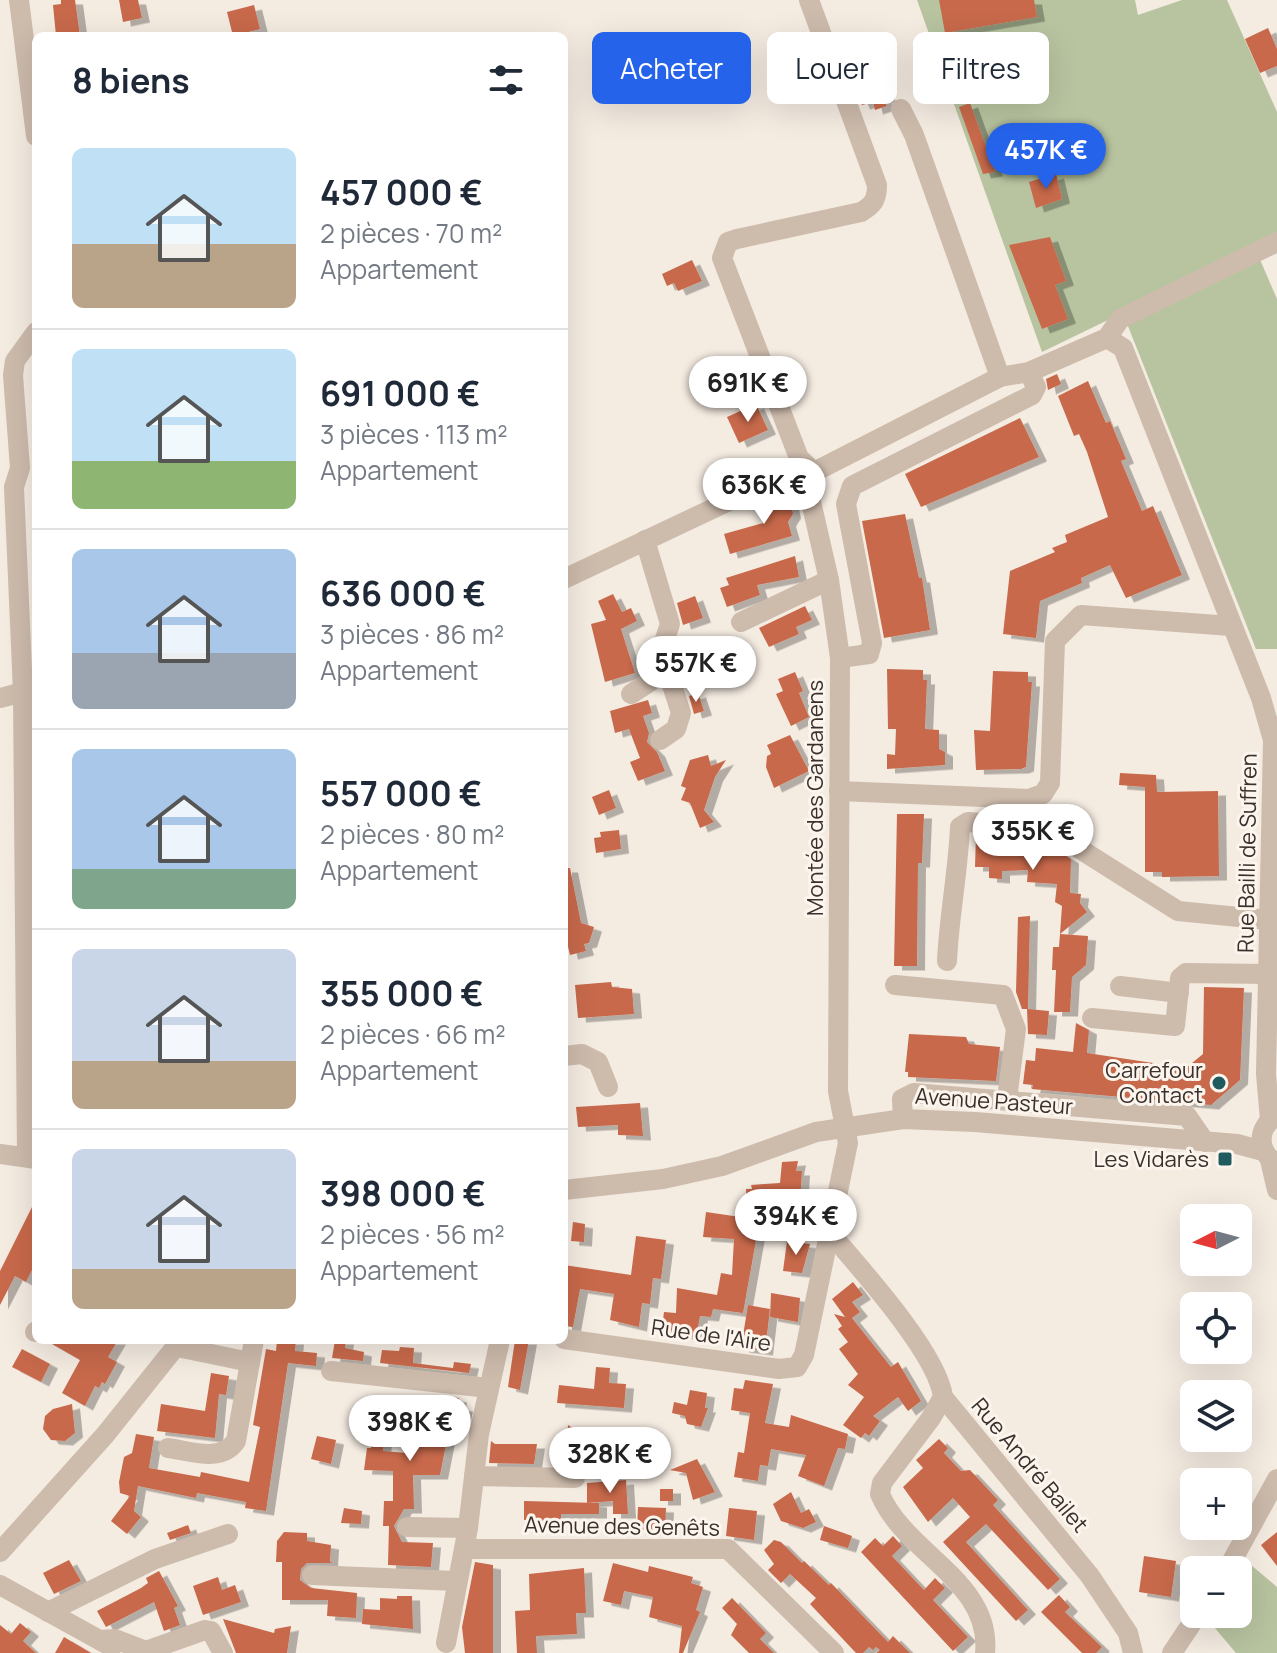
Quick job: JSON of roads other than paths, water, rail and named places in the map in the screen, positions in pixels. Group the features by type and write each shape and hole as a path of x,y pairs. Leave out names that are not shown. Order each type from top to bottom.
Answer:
{"street":[{"path":"19,0 32,104"},
{"path":"809,0 873,172 877,197 872,206 861,212 728,242 722,258 799,458 814,472"},
{"path":"901,109 920,149 1000,377"},
{"path":"568,577 784,475 814,472 1000,377 1029,372 1107,338 1120,319 1277,242"},
{"path":"0,1154 31,1158 30,688 14,487 20,468 13,375 15,361 32,338"},
{"name":"Rue Bailli de Suffren","path":"1107,338 1123,348 1273,740 1266,1074 1277,1188"},
{"path":"840,658 869,654 872,643 846,504 848,492 852,486 1032,395 1036,387 1029,372"},
{"name":"Montée des Gardanens","path":"814,472 809,493 829,580 840,658 838,1091 846,1127"},
{"path":"631,694 651,681 670,624 645,540"},
{"path":"741,622 829,580"},
{"path":"839,791 1029,799 1043,794 1050,783 1055,641 1081,615 1231,626"},
{"path":"660,740 676,729 681,713 661,651"},
{"path":"0,698 30,688"},
{"path":"947,961 949,906 958,879 960,827 968,822 1045,827 1178,911 1269,920"},
{"path":"1092,1018 1175,1026 1180,978 1186,973 1268,974"},
{"path":"895,985 1003,995 1016,1029 1007,1099"},
{"path":"1120,986 1179,993"},
{"path":"568,1056 582,1054 598,1062 608,1087"},
{"path":"903,1119 902,1099 914,1093 1007,1099 1187,1116 1205,1142"},
{"name":"Avenue Pasteur","path":"568,1190 663,1179 708,1169 816,1132 903,1119 1237,1144 1270,1140"},
{"name":"Rue de l'Aire","path":"568,1340 779,1369 797,1367 804,1355 830,1233 848,1143 846,1127"},
{"name":"Rue André Bailet","path":"830,1233 903,1323 941,1379 943,1397 1090,1576 1128,1633 1133,1653"},
{"path":"0,1552 105,1435 179,1344 250,1362"},
{"path":"168,1448 217,1455 229,1451 236,1441 253,1344"},
{"path":"446,1643 499,1344"},
{"path":"331,1371 489,1388"},
{"path":"943,1397 882,1483 880,1494 903,1529 973,1599 984,1619 985,1653"},
{"path":"474,1476 575,1478"},
{"path":"1235,1556 1277,1479"},
{"path":"407,1527 468,1528"},
{"path":"48,1612 155,1559 228,1534"},
{"name":"Avenue des Genêts","path":"464,1549 728,1549 834,1653"},
{"path":"312,1575 455,1586"},
{"path":"0,1585 107,1644 115,1639 146,1651 205,1630 211,1631 223,1653"},
{"path":"351,1585 455,1586"},
{"path":"1172,1653 1189,1628"}],"place":[{"name":"Carrefour Contact","path":"1219,1083"},
{"name":"Les Vidarès","path":"1225,1159"}]}
